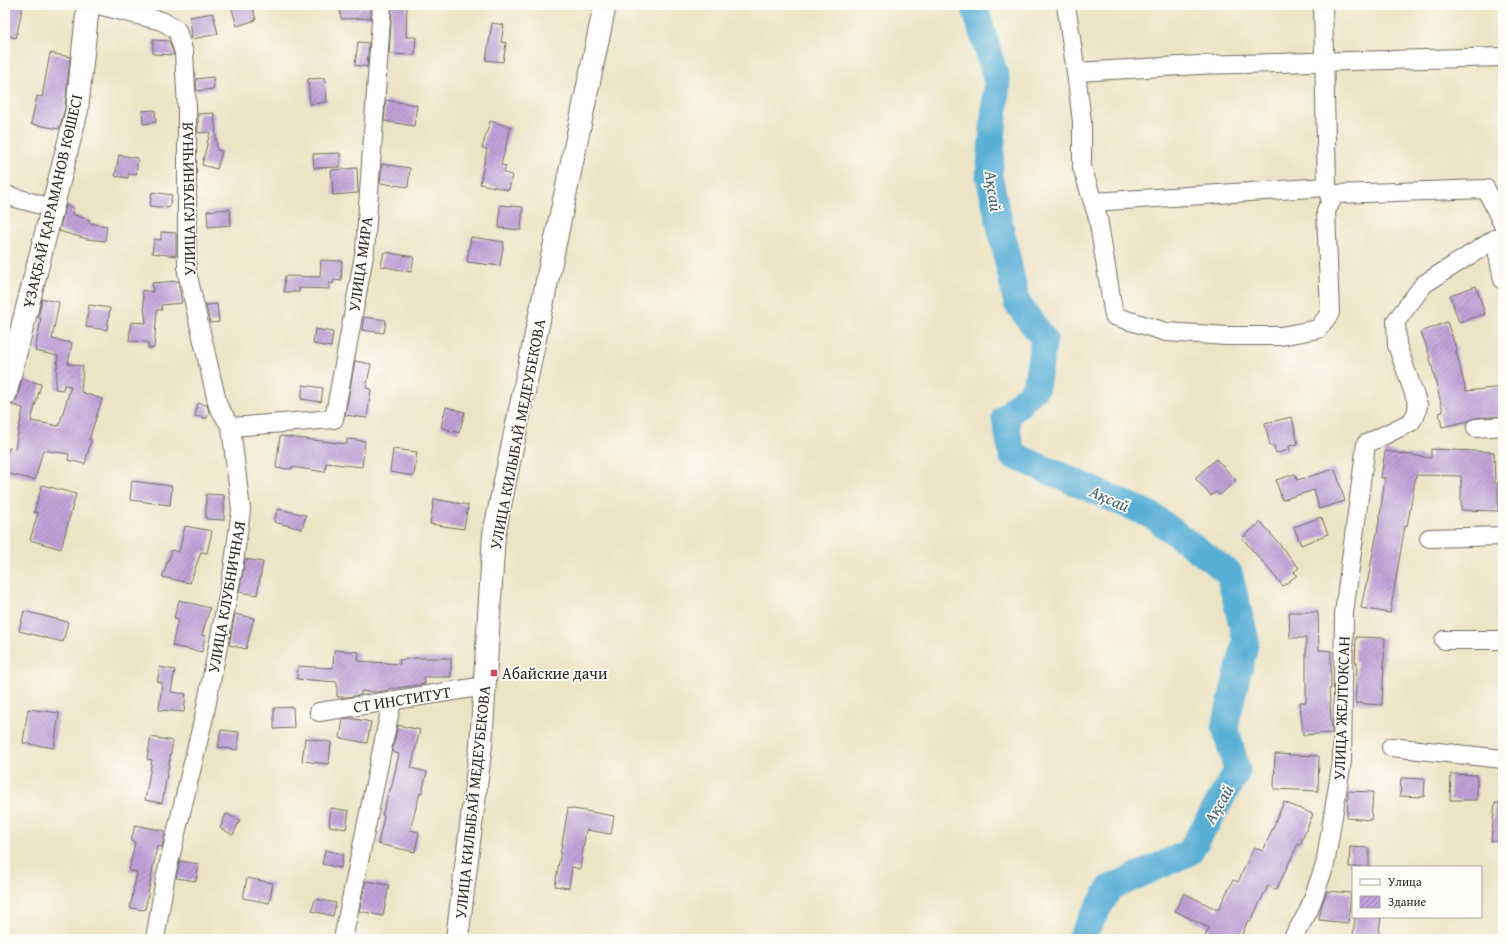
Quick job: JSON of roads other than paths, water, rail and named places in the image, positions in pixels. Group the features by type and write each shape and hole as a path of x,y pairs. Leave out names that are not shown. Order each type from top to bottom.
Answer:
{"main road":[{"name":"ҰЗАҚБАЙ ҚАРАМАНОВ КӨШЕСІ","path":"5,395 77,110 88,5"},
{"name":"УЛИЦА КИЛЫБАЙ МЕДЕУБЕКОВА","path":"457,939 481,745 494,534 605,5"}],"street":[{"name":"УЛИЦА КЛУБНИЧНАЯ","path":"98,5 162,21 177,30 184,53 187,108 187,272 218,406 231,427 241,510 233,570 204,717 165,879 154,939"},
{"name":"УЛИЦА МИРА","path":"231,427 334,419 365,250 382,5"},
{"path":"1066,5 1082,122 1082,166 1099,225 1114,316 1166,332 1227,336 1281,336 1318,329 1330,313 1326,211 1329,195 1323,5"},
{"path":"1076,72 1198,65 1503,57"},
{"path":"1093,202 1486,189 1500,234 1503,280"},
{"path":"5,195 52,208"},
{"name":"УЛИЦА ЖЕЛТОКСАН","path":"1292,939 1308,912 1324,864 1334,817 1342,761 1344,613 1366,444 1412,422 1418,405 1397,345 1396,321 1424,284 1500,234"},
{"path":"1476,428 1503,426"},
{"path":"1429,538 1503,536"},
{"path":"1444,640 1503,640"},
{"name":"СТ ИНСТИТУТ","path":"319,712 485,686"},
{"path":"343,939 392,701"},
{"path":"1391,747 1503,760"}],"waterway":[{"name":"Ақсай","path":"974,5 997,82 989,176 1017,303 1044,339 1036,387 1005,418 1012,455 1151,515 1229,573 1246,640 1225,726 1237,771 1190,852 1110,888 1080,939"}],"place":[{"name":"Абайские дачи","path":"494,673"}]}
